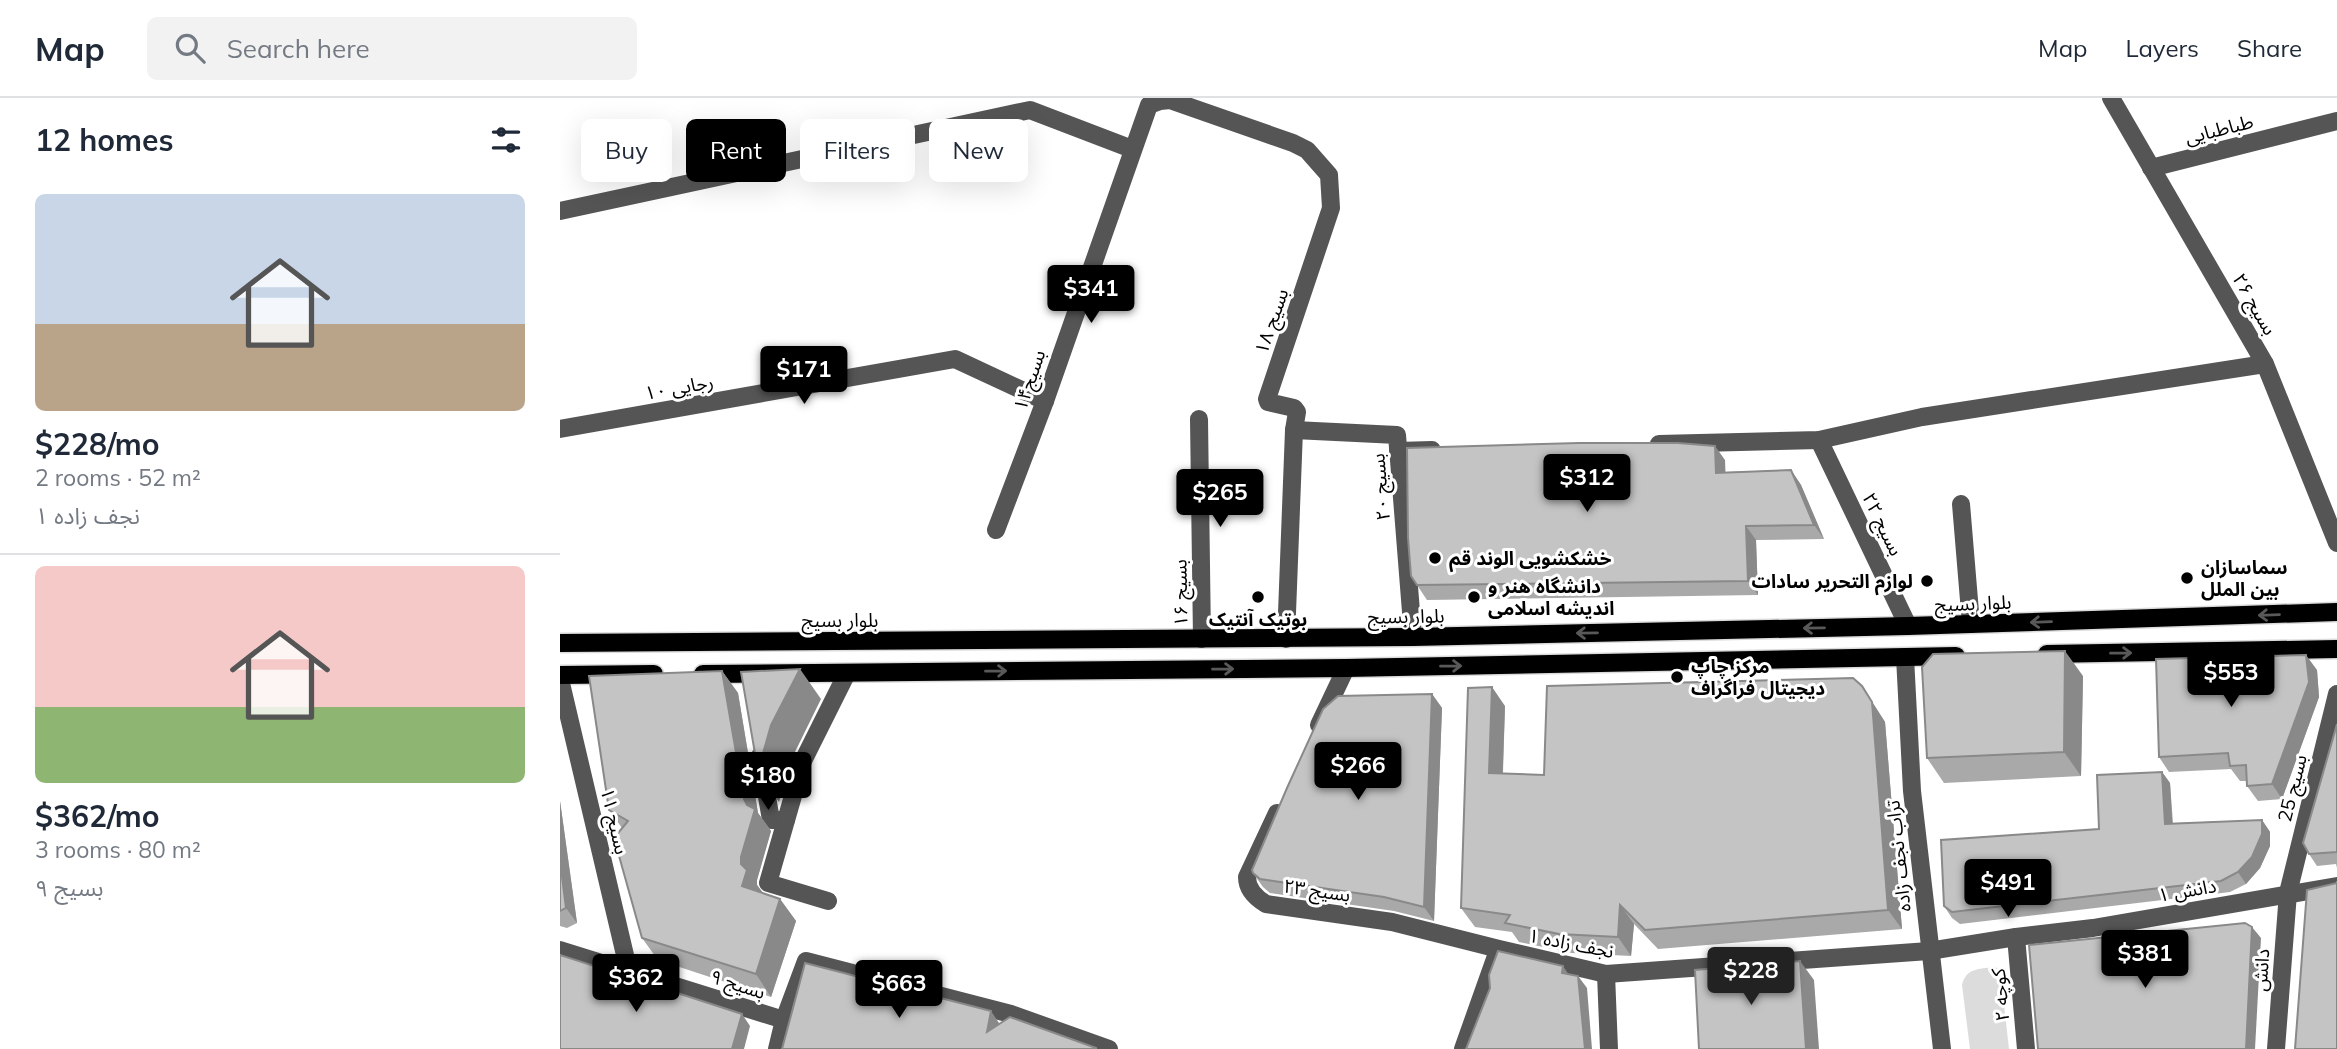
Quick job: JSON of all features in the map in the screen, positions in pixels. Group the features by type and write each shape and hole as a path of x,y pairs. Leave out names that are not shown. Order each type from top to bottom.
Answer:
{"main road":[{"name":"بلوار بسیج","path":"560,643 1413,637 1909,626 2337,612"},
{"path":"962,640 960,657 964,671"},
{"path":"917,672 924,657 918,641"},
{"path":"2031,655 2337,649"},
{"path":"560,677 673,674 747,680 847,673 1346,668 1975,656"}],"street":[{"name":"بسیج ۲۶","path":"2111,98 2265,364 2337,543"},
{"name":"بسیج۱۴","path":"996,530 1045,401 1149,105 1170,100"},
{"name":"بسیج ۱۸","path":"1170,100 1293,143 1307,150 1329,175 1331,208 1267,399 1268,402 1297,410 1286,639"},
{"path":"560,211 1030,110 1132,149"},
{"name":"طباطبایی","path":"2151,168 2337,121"},
{"name":"رجایی ۱۰","path":"560,429 955,359 1045,401"},
{"path":"1643,444 1819,440 1922,417 2265,364"},
{"name":"بسیج ۱۶","path":"1199,419 1202,639"},
{"name":"بسیج ۲۰","path":"1294,430 1397,435 1413,637"},
{"name":"بسیج ۲۲","path":"1819,440 1909,626"},
{"path":"1398,451 1453,449"},
{"path":"1961,504 1970,624"},
{"name":"تراب نجف زاده","path":"1906,657 1912,791 1942,1049"},
{"path":"1310,745 1346,668"},
{"path":"828,901 768,883 803,761 847,673"},
{"name":"بسیج ۱۱","path":"560,677 629,971"},
{"name":"بسیج 25","path":"2288,893 2337,694"},
{"path":"758,740 771,820 786,820"},
{"name":"بسیج ۲۳","path":"1287,793 1247,877 1247,883 1259,900 1266,904 1392,922 1499,949"},
{"name":"دانش ۱","path":"2017,937 2093,928 2337,886"},
{"name":"دانش","path":"2277,1049 2288,893"},
{"name":"نجف زاده ۱","path":"1499,949 1606,974 1929,951 2017,937"},
{"name":"کوچه ۲","path":"2017,937 2026,1049"},
{"path":"1463,1049 1499,949"},
{"name":"بسیج ۹","path":"560,950 783,1020"},
{"path":"777,1049 783,1020 806,961 1011,1014 1109,1049"},
{"path":"1606,974 1609,1049"}],"shaded area":[{"path":"1994,967 2000,969 2009,1049 1970,1049 1962,985 1970,972"}],"building":[{"path":"1678,443 1715,446 1716,473 1791,470 1814,525 1746,526 1748,581 1417,585 1411,576 1408,538 1407,448"},
{"path":"2065,651 2064,752 1927,758 1922,667 1933,654"},
{"path":"2306,655 2309,682 2272,784 2247,786 2246,765 2230,766 2228,753 2159,757 2156,659"},
{"path":"800,669 771,725 758,771 741,672"},
{"path":"722,671 744,799 747,805 755,809 741,857 741,864 747,870 742,886 780,899 756,974 642,938 614,838 628,821 609,810 589,676"},
{"path":"1853,678 1872,702 1888,910 1645,930 1620,905 1618,937 1559,934 1505,923 1510,915 1461,908 1468,688 1492,687 1489,773 1544,775 1547,686"},
{"path":"1432,694 1424,907 1384,897 1260,879 1253,873 1323,709 1338,696"},
{"path":"2337,724 2337,852 2309,854 2303,843"},
{"path":"2162,772 2165,824 2262,820 2262,834 2252,857 2238,872 2221,881 1952,912 1944,906 1941,840 2099,829 2097,775"},
{"path":"560,861 566,908 560,911"},
{"path":"2337,883 2337,1049 2295,1049 2307,890"},
{"path":"2245,923 2252,927 2246,1049 2038,1049 2029,945"},
{"path":"1498,951 1563,966 1562,973 1578,976 1585,1049 1466,1049 1490,988 1489,975"},
{"path":"560,955 742,1014 732,1049 560,1049"},
{"path":"1800,961 1806,1049 1699,1049 1695,970"},
{"path":"805,963 991,1011 987,1032 1010,1017 1096,1049 782,1049"}],"place":[{"name":"خشکشویی الوند قم","path":"1435,558"},
{"name":"سماسازان بین الملل","path":"2187,578"},
{"name":"لوازم التحریر سادات","path":"1927,581"},
{"name":"بوتیک آنتیک","path":"1258,597"},
{"name":"دانشگاه هنر و اندیشه اسلامی","path":"1474,597"},
{"name":"مرکز چاپ دیجیتال فراگراف","path":"1677,677"}]}
